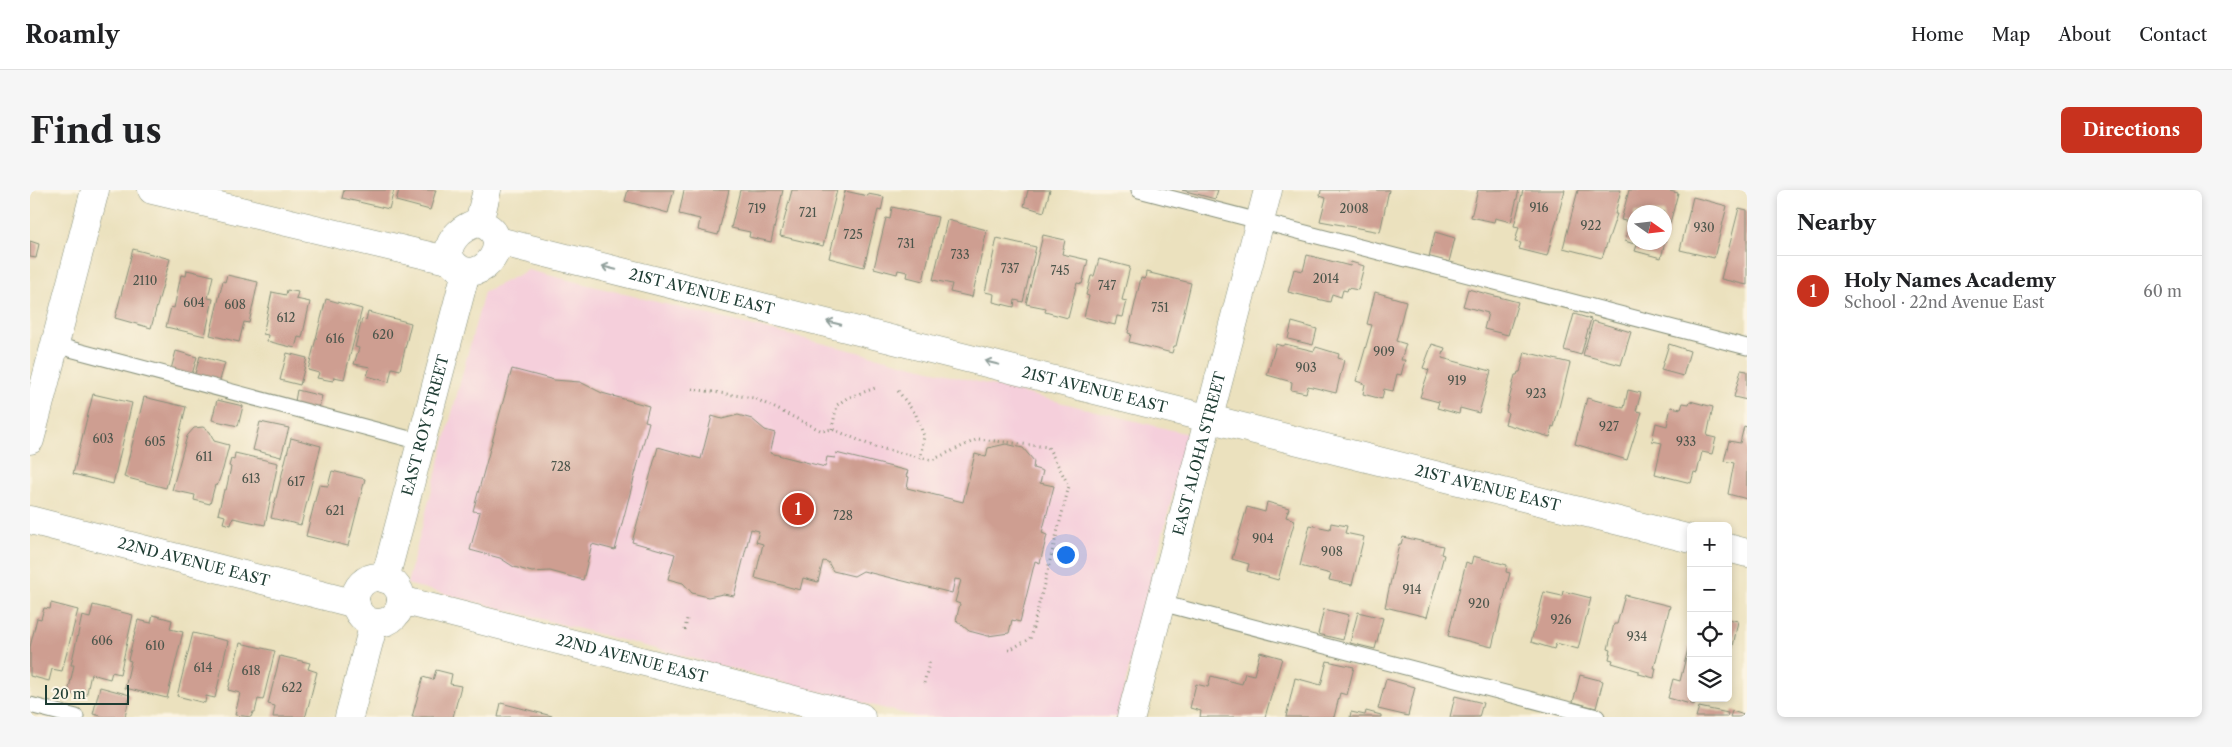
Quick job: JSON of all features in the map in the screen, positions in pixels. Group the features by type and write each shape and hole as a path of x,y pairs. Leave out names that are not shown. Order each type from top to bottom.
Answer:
{"street":[{"path":"30,440 95,190"},
{"path":"152,190 458,266 472,273 487,265 497,249 489,232 487,190"},
{"name":"EAST ALOHA STREET","path":"1131,717 1268,190"},
{"path":"458,266 448,254 455,235 470,224 489,232"},
{"name":"21ST AVENUE EAST","path":"489,232 1687,538"},
{"name":"EAST ROY STREET","path":"393,589 421,442 458,266"},
{"name":"22ND AVENUE EAST","path":"30,520 365,613"},
{"path":"1732,549 1747,553"},
{"path":"349,717 365,613 356,594 364,582 371,579 393,589 399,610 395,616 382,623 365,613"},
{"name":"22ND AVENUE EAST","path":"393,589 861,717"}],"lane":[{"path":"1139,190 1747,347"},
{"path":"55,345 421,442"},
{"path":"1161,603 1597,717"},
{"path":"30,705 76,717"}],"path":[{"path":"832,429 837,405 847,398 878,387"},
{"path":"692,389 754,398 822,431 832,429 875,447 932,460 978,439 1048,447 1070,486 1030,639 1007,651"},
{"path":"898,391 916,415 924,436 920,458"},
{"path":"685,630 687,619"},
{"path":"924,683 930,660"}],"shaded area":[{"path":"528,270 1188,434 1117,717 917,717 407,584 484,292"}],"building":[{"path":"344,190 394,190 389,209 342,198"},
{"path":"399,190 436,190 430,210 396,201"},
{"path":"628,190 674,190 668,213 625,201"},
{"path":"684,190 729,190 718,235 698,230 700,219 679,214"},
{"path":"740,190 783,190 771,242 749,237 750,232 731,228"},
{"path":"792,190 837,190 823,246 780,236"},
{"path":"1028,190 1050,190 1044,212 1024,206"},
{"path":"1182,190 1218,190 1215,199"},
{"path":"1321,190 1389,190 1380,232 1320,221 1326,198 1320,196"},
{"path":"1478,190 1519,190 1511,222 1495,218 1494,222 1471,217"},
{"path":"1523,190 1565,190 1547,256 1519,249 1521,243 1515,242 1519,227 1514,226"},
{"path":"1578,190 1621,190 1615,214 1617,214 1602,258 1563,248"},
{"path":"1629,190 1666,190 1678,193 1672,216 1672,205 1627,205 1627,221 1621,220"},
{"path":"845,191 884,197 881,211 878,210 864,267 829,258"},
{"path":"1693,197 1727,206 1714,258 1680,250"},
{"path":"892,207 938,217 923,281 907,277 908,272 898,270 897,274 874,268 886,218 890,219"},
{"path":"1739,208 1747,210 1747,285 1721,279"},
{"path":"947,220 987,230 972,297 950,292 952,284 933,280"},
{"path":"1435,232 1455,238 1449,262 1429,257"},
{"path":"1043,235 1065,240 1062,254 1088,260 1082,284 1077,283 1068,318 1045,312 1046,308 1026,304"},
{"path":"997,238 1036,247 1023,302 1015,300 1014,307 993,302 994,294 985,292"},
{"path":"30,241 39,244 36,258 30,257"},
{"path":"133,249 170,259 151,328 115,318"},
{"path":"1635,250 1663,250 1661,258"},
{"path":"1307,255 1350,266 1351,262 1364,266 1358,290 1348,288 1347,291 1343,290 1341,297 1332,294 1330,302 1288,292 1294,269 1303,271"},
{"path":"1099,259 1130,267 1122,300 1127,301 1123,317 1117,316 1115,325 1084,317 1089,296 1086,295 1091,276 1094,276"},
{"path":"187,270 213,276 208,298 213,299 205,336 166,327 171,307 174,308 181,275 186,276"},
{"path":"1146,272 1191,283 1176,346 1174,346 1172,353 1129,342 1131,334 1128,333 1141,278 1145,279"},
{"path":"227,275 258,282 249,323 244,322 239,342 210,335 223,281 225,282"},
{"path":"1468,289 1518,302 1508,335 1484,329 1488,313 1463,306"},
{"path":"287,290 298,292 296,299 310,302 302,338 298,337 295,348 267,341 268,335 263,334 272,292 286,295"},
{"path":"1375,292 1406,301 1396,341 1406,344 1401,360 1405,360 1401,375 1397,374 1393,391 1384,389 1382,399 1363,394 1365,384 1356,381 1372,325 1367,324"},
{"path":"326,299 362,309 344,379 334,377 333,381 317,378 319,373 308,370"},
{"path":"368,312 411,323 400,370 392,368 389,382 367,376 370,367 354,364 359,348 355,347 362,319 366,320"},
{"path":"1574,314 1591,319 1581,355 1564,350"},
{"path":"1593,321 1631,332 1621,365 1583,355"},
{"path":"1292,322 1317,329 1313,345 1288,339"},
{"path":"1276,344 1282,346 1285,344 1314,351 1316,347 1339,354 1338,358 1344,360 1336,393 1308,386 1306,393 1291,390 1292,382 1267,375"},
{"path":"1432,344 1445,348 1442,358 1491,371 1479,413 1460,408 1459,414 1437,408 1439,402 1420,397 1429,370 1423,368"},
{"path":"1669,344 1690,351 1683,376 1661,370"},
{"path":"176,351 197,357 191,378 170,373"},
{"path":"1525,352 1570,363 1550,437 1505,424 1515,375 1520,372"},
{"path":"287,353 307,358 300,385 280,380"},
{"path":"200,356 225,363 218,387 193,380"},
{"path":"512,369 554,380 580,382 602,393 649,406 645,421 649,422 615,550 592,544 583,580 550,571 532,572 514,567 500,558 470,550 480,512 473,511"},
{"path":"1741,370 1747,371 1747,400 1734,397"},
{"path":"297,390 322,396 318,412 294,407"},
{"path":"1628,390 1641,393 1636,411 1642,412 1627,460 1575,444 1587,398 1624,408"},
{"path":"93,394 132,403 113,484 73,474"},
{"path":"144,397 186,407 166,488 124,477"},
{"path":"217,400 243,406 238,426 212,420"},
{"path":"1690,401 1713,407 1707,436 1716,438 1712,454 1702,452 1697,473 1694,472 1691,483 1655,474 1662,443 1652,441 1656,423 1667,426 1671,407 1681,409 1683,403 1689,404"},
{"path":"738,415 752,419 765,430 775,433 770,453 825,467 827,457 835,458 836,453 908,471 906,476 909,477 907,488 963,502 975,454 986,457 988,448 1006,444 1023,448 1034,461 1033,468 1043,471 1040,483 1054,486 1042,533 1047,535 1040,563 1035,561 1020,622 1012,620 1009,633 988,636 969,631 956,620 960,604 955,602 961,580 955,579 952,593 863,571 854,576 833,571 828,562 823,561 818,582 803,578 800,590 755,578 763,544 756,542 759,531 751,529 734,596 723,594 708,597 692,593 683,583 668,579 675,554 632,542 658,447 701,459 712,416 722,419"},
{"path":"260,422 289,428 281,457 253,450"},
{"path":"1744,426 1747,427 1747,499 1728,494 1734,463 1724,461 1729,441 1740,443"},
{"path":"203,427 210,432 214,441 229,445 223,469 217,486 215,485 210,504 194,500 195,495 172,490 187,436 194,428"},
{"path":"291,438 321,446 301,525 271,518"},
{"path":"235,453 278,463 265,525 233,518 231,525 223,523 225,516 218,514 224,490 226,490 231,467 229,466 231,459 234,460"},
{"path":"332,471 365,479 348,546 306,536 319,485 328,486"},
{"path":"1267,502 1289,508 1286,517 1295,520 1278,580 1247,571 1249,564 1232,559 1247,507 1265,512"},
{"path":"1331,523 1347,526 1345,533 1364,537 1352,585 1329,580 1331,574 1300,566 1310,525 1330,529"},
{"path":"1403,537 1443,546 1441,554 1444,555 1427,617 1385,607 1399,544 1401,544"},
{"path":"1473,556 1507,565 1506,572 1510,573 1492,647 1448,636 1466,562 1471,564"},
{"path":"1563,591 1591,598 1578,649 1556,643 1554,649 1531,642 1544,592 1562,596"},
{"path":"1625,595 1670,606 1654,668 1656,668 1654,678 1639,674 1639,671 1612,663 1613,660 1609,659 1611,650 1608,649 1614,624 1617,624"},
{"path":"51,603 78,610 62,671 52,669 49,681 30,676 30,647 37,618 41,619 44,608 50,609"},
{"path":"93,605 133,615 120,674 112,672 110,679 91,674 86,697 68,693 74,665 71,665 82,616 90,618"},
{"path":"1324,609 1349,615 1343,640 1318,634"},
{"path":"1358,612 1383,618 1375,649 1350,643"},
{"path":"153,615 172,620 170,629 183,632 167,698 125,688 131,661 128,660 138,620 151,623"},
{"path":"1732,620 1738,621 1732,652"},
{"path":"193,633 228,641 215,698 206,696 205,703 177,696"},
{"path":"240,643 275,651 263,700 258,699 255,712 253,712 251,717 235,715 240,693 228,690"},
{"path":"1260,652 1282,658 1265,717 1200,717 1201,711 1190,708 1196,684 1208,687 1211,676 1242,684 1245,673 1254,675"},
{"path":"1687,653 1687,702 1694,702 1694,705 1668,698 1673,679 1680,681"},
{"path":"280,656 310,663 308,669 317,672 304,717 273,717 275,706 268,704"},
{"path":"1327,661 1354,667 1347,695 1340,693 1334,717 1286,717 1295,678 1321,685"},
{"path":"436,670 452,674 450,684 461,686 453,717 412,717 423,677 433,680"},
{"path":"1580,675 1603,681 1596,708 1573,702"},
{"path":"1386,679 1415,687 1408,716 1378,709"},
{"path":"100,687 130,695 125,717 105,717 93,714"},
{"path":"1455,696 1483,703 1479,717 1450,717"},
{"path":"501,703 552,716 552,717 498,717"},
{"path":"1699,707 1728,713 1727,717 1696,717"},
{"path":"1366,711 1381,715 1381,717 1350,717 1351,712 1365,715"},
{"path":"1732,711 1747,716 1747,717 1730,717"}],"place":[{"name":"Holy Names Academy","path":"798,509"}]}
